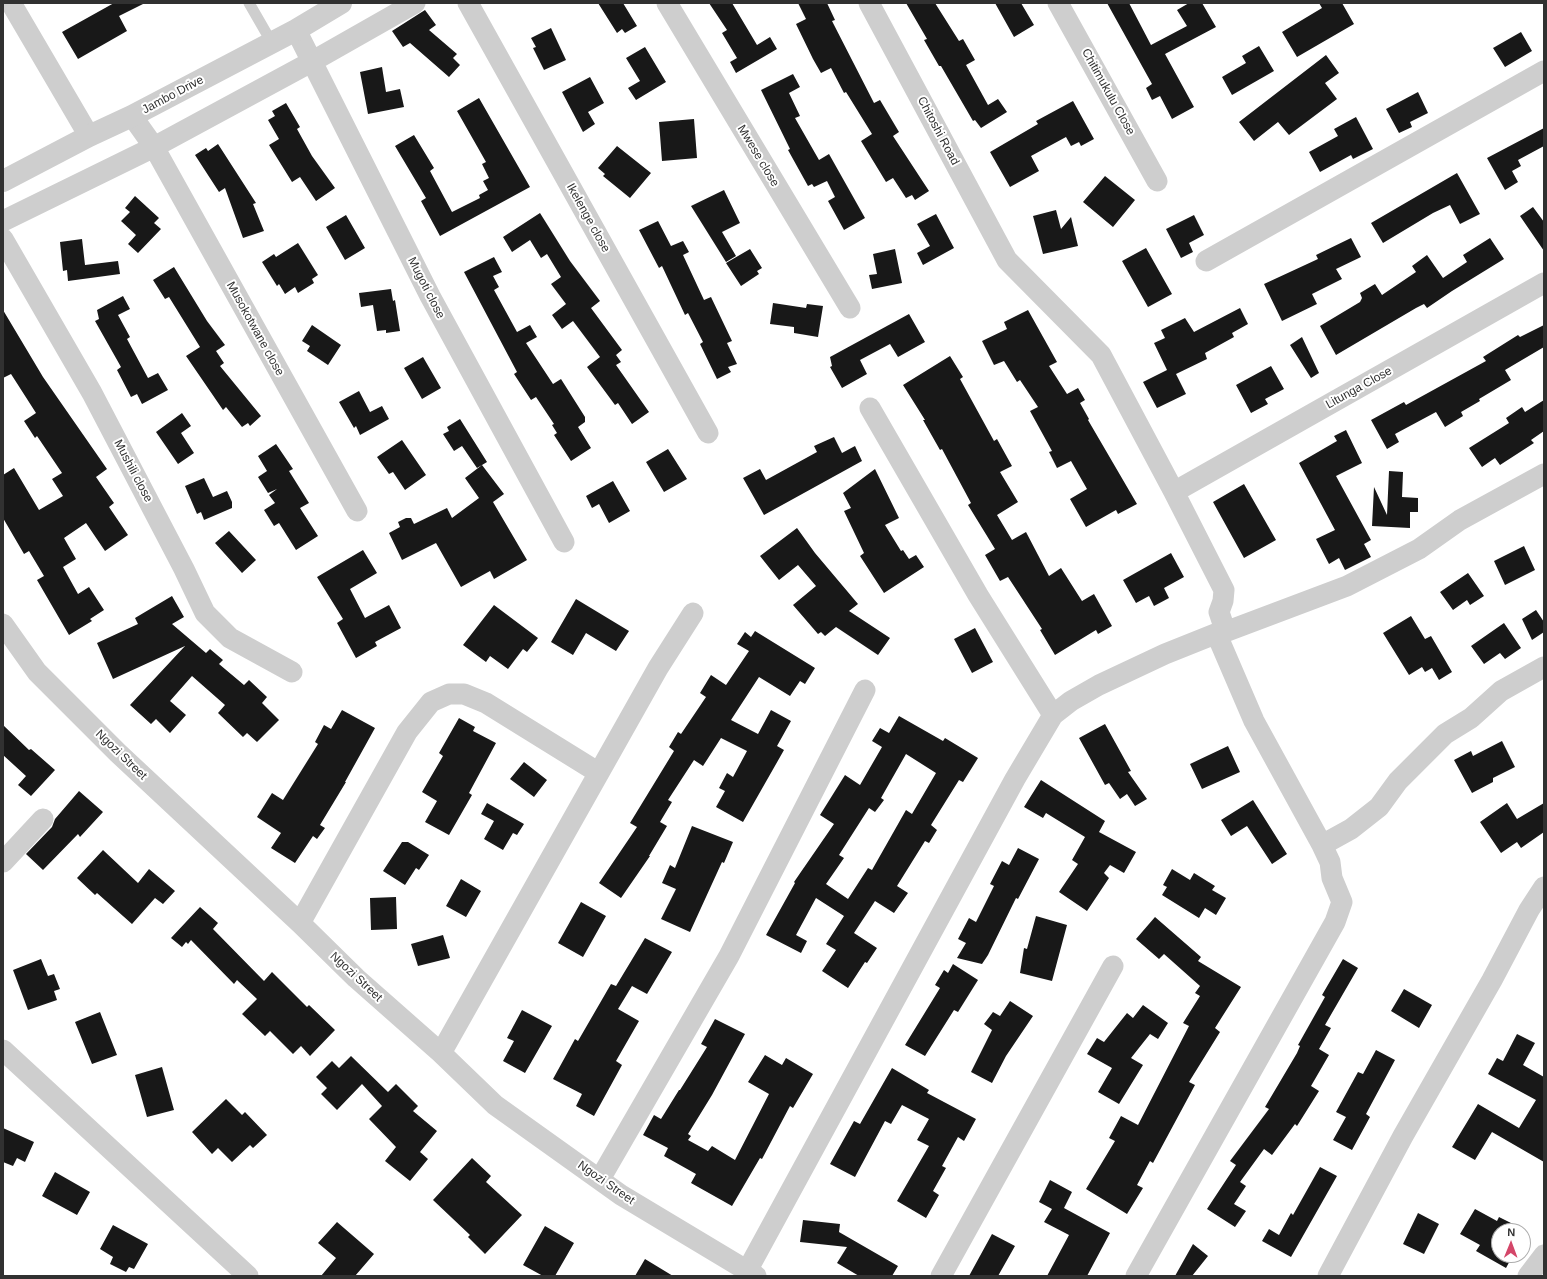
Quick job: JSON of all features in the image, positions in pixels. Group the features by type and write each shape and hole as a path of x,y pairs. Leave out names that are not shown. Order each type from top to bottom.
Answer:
{"street":[{"path":"11,3 89,136"},
{"name":"Jambo Drive","path":"3,182 89,136 132,116 272,43 341,3"},
{"path":"3,222 154,147 313,61 415,3"},
{"name":"Ikelenge close","path":"468,3 708,432"},
{"name":"Mwese close","path":"667,3 850,308"},
{"name":"Chitoshi Road","path":"869,3 1007,260 1101,354 1174,492 1224,590 1223,601 1219,612 1221,632 1254,721 1322,845 1330,862 1332,878 1342,902 1335,922 1136,1276"},
{"name":"Chitimukulu Close","path":"1058,3 1157,180"},
{"name":"Mugoti close","path":"296,30 313,61 430,296 564,542"},
{"path":"1206,261 1544,71"},
{"name":"Musokotwane close","path":"132,116 154,147 357,511"},
{"name":"Mushili close","path":"3,239 92,393 184,569 205,613 230,638 292,672"},
{"name":"Litunga Close","path":"1174,492 1544,283"},
{"path":"870,408 978,595 1053,715"},
{"path":"752,1273 1015,779 1053,715 1071,701 1099,685 1165,654 1347,586 1419,549 1460,520 1544,474"},
{"path":"441,1053 658,668 693,613"},
{"name":"Ngozi Street","path":"3,624 37,672 118,753 300,923 356,978 441,1053 495,1105 621,1195 752,1273"},
{"path":"1322,845 1351,829 1379,807 1398,781 1445,734 1471,718 1502,691 1544,667"},
{"path":"600,1179 729,956 865,690"},
{"path":"300,923 407,732 431,702 449,694 464,694 486,703 600,773"},
{"path":"3,862 43,819"},
{"path":"1328,1276 1403,1136 1492,980 1529,910 1544,887"},
{"path":"941,1276 1113,966"},
{"path":"3,1050 248,1276"},
{"path":"1528,1276 1544,1255"}],"lane":[{"path":"249,3 272,43"}],"building":[{"path":"114,3 145,3 119,16 127,31 78,59 62,32"},
{"path":"598,3 623,3 637,26 625,33 622,29 617,33"},
{"path":"709,3 732,3 757,45 770,37 777,49 736,73 730,62 737,58 722,33 727,30"},
{"path":"798,3 827,3 835,20 832,21 874,103 880,100 899,132 893,136 929,191 915,200 912,195 906,198 893,178 886,182 861,141 872,134 846,92 844,93 831,68 821,73 813,59 796,24 806,19"},
{"path":"906,3 935,3 959,41 963,39 975,60 966,65 988,105 998,99 1007,112 981,128 975,120 973,121 924,40 927,39"},
{"path":"995,3 1021,3 1034,25 1014,37"},
{"path":"1107,3 1129,3 1151,45 1187,26 1177,10 1189,3 1202,3 1216,27 1165,54 1194,107 1172,119 1160,96 1152,100 1146,88 1152,84"},
{"path":"1319,3 1342,3 1354,24 1297,57 1282,32 1322,8"},
{"path":"425,10 436,25 429,30 457,54 453,58 460,65 449,77 410,43 403,47 392,31"},
{"path":"551,28 566,60 544,70 533,48 536,47 531,38"},
{"path":"1521,32 1532,51 1505,67 1493,48"},
{"path":"1259,46 1274,71 1232,95 1222,77 1246,63 1242,56"},
{"path":"645,47 666,82 636,100 628,88 640,81 626,58"},
{"path":"1326,55 1339,73 1325,83 1337,99 1289,135 1278,122 1254,141 1239,122"},
{"path":"382,67 386,92 400,89 404,107 368,114 360,72"},
{"path":"793,74 800,87 789,93 800,116 795,118 819,160 829,154 865,218 844,230 828,201 835,197 827,181 814,187 812,184 808,186 788,150 790,149 761,90"},
{"path":"590,77 604,103 588,112 595,124 583,132 562,92"},
{"path":"1418,92 1428,113 1410,122 1412,127 1399,133 1386,109"},
{"path":"479,98 530,187 440,236 421,201 426,198 395,146 414,135 434,168 430,171 452,212 480,198 479,195 488,190 483,181 489,178 482,164 486,162 457,111"},
{"path":"1073,101 1094,139 1081,146 1079,142 1071,146 1066,137 1031,156 1039,171 1010,187 990,152 1038,124 1036,121"},
{"path":"286,103 300,127 297,129 312,156 335,188 316,201 300,177 292,182 269,145 279,139 268,120 275,116 272,111"},
{"path":"1356,117 1373,149 1353,159 1351,155 1320,172 1309,152 1338,136 1334,129"},
{"path":"694,119 697,158 662,161 659,122"},
{"path":"1544,128 1544,146 1518,160 1521,166 1512,171 1518,182 1505,190 1487,158"},
{"path":"218,144 256,203 253,204 264,231 243,238 225,188 219,192 195,155 206,148 208,151"},
{"path":"617,146 651,173 630,198 603,176 605,174 598,168"},
{"path":"1457,173 1480,214 1460,224 1450,205 1433,213 1383,243 1371,223"},
{"path":"1105,176 1135,200 1113,227 1083,202"},
{"path":"724,190 740,223 722,232 736,256 726,262 691,206"},
{"path":"135,196 159,218 154,223 161,229 138,253 128,244 136,235 121,221 130,212 125,208"},
{"path":"1533,207 1544,222 1544,251 1520,216"},
{"path":"1056,210 1061,229 1071,217 1078,246 1043,254 1033,216"},
{"path":"540,213 570,261 600,301 591,308 622,350 616,355 621,362 616,365 649,412 632,424 618,403 615,405 587,367 600,357 573,321 562,329 552,315 566,304 551,284 561,277 547,254 541,258 530,240 512,252 503,237"},
{"path":"936,214 954,248 923,265 917,253 930,246 917,224"},
{"path":"346,215 365,248 345,260 326,227"},
{"path":"1194,215 1204,235 1189,243 1193,252 1181,258 1166,229"},
{"path":"658,221 671,246 683,241 689,252 683,255 704,300 711,297 732,341 727,343 737,364 728,367 731,372 717,379 700,344 703,342 688,313 685,315 662,266 659,268 639,230"},
{"path":"1351,238 1361,257 1336,269 1342,279 1312,294 1317,304 1282,321 1264,284 1318,259 1316,255"},
{"path":"1490,238 1504,259 1427,308 1424,304 1416,308 1336,355 1320,326 1360,302 1362,298 1360,293 1375,284 1382,295 1416,272 1412,266 1427,255 1443,278 1467,262 1463,255"},
{"path":"82,239 85,265 118,261 120,274 68,281 67,270 63,271 60,242"},
{"path":"298,243 318,275 312,279 314,283 298,293 295,287 285,294 279,284 277,286 262,262 274,254 276,257"},
{"path":"1146,248 1172,294 1148,307 1122,261"},
{"path":"750,249 762,268 757,271 759,274 741,286 726,263"},
{"path":"895,249 902,283 872,289 869,275 877,274 873,254"},
{"path":"494,257 502,272 493,276 499,287 494,290 517,332 530,325 537,337 526,343 553,384 561,379 585,417 585,422 578,427 591,448 571,461 554,435 557,433 552,425 554,424 536,397 531,400 514,374 517,372 464,272"},
{"path":"174,267 207,321 225,345 216,351 224,363 220,366 261,416 250,426 248,423 242,427 226,407 223,410 186,356 200,347 169,297 165,299 153,280"},
{"path":"391,289 393,301 395,300 400,331 386,333 386,330 377,331 373,305 361,307 359,293"},
{"path":"123,296 130,309 118,315 130,337 127,339 148,378 158,373 168,390 142,404 137,394 131,397 117,370 121,367 95,321 99,319 97,310"},
{"path":"773,303 806,308 807,304 823,306 818,337 794,333 794,327 770,324"},
{"path":"1240,308 1248,324 1232,333 1234,337 1205,353 1207,359 1176,374 1186,394 1157,408 1143,382 1167,370 1154,343 1165,338 1161,330 1185,318 1194,332"},
{"path":"3,310 43,377 107,469 96,477 114,503 109,507 128,535 105,551 86,523 64,538 76,559 63,567 78,594 89,587 104,610 90,619 92,621 69,635 37,580 44,576 29,551 24,554 3,518 3,475 14,468 39,510 63,496 52,479 62,473 37,436 35,438 24,421 36,413 11,374 3,378"},
{"path":"1028,310 1057,362 1049,366 1067,394 1078,388 1085,400 1080,403 1089,419 1088,420 1137,504 1118,514 1116,510 1086,527 1070,499 1087,489 1071,461 1057,468 1049,452 1052,451 1030,411 1038,407 1020,380 1017,382 1004,361 994,365 982,341 1007,329 1004,322"},
{"path":"909,314 925,342 898,357 890,344 860,360 867,374 842,388 830,367 832,366 830,357"},
{"path":"312,325 341,345 328,365 307,351 310,346 302,341"},
{"path":"1544,325 1544,347 1505,370 1511,380 1479,399 1480,401 1461,412 1463,416 1445,427 1436,412 1395,434 1399,442 1387,449 1371,420 1404,402 1406,405 1486,361 1483,357 1518,335 1520,337"},
{"path":"1302,337 1319,373 1311,378 1290,345"},
{"path":"950,356 963,377 960,379 994,441 997,439 1012,466 1000,472 1018,502 997,515 1012,540 1026,532 1049,576 1061,568 1082,601 1094,594 1112,626 1098,634 1096,630 1055,655 1040,630 1042,629 1008,577 1000,581 985,555 995,549 968,505 971,503 942,449 940,450 923,420 925,420 903,385"},
{"path":"423,357 441,388 422,399 404,368"},
{"path":"1271,366 1284,389 1265,399 1268,404 1251,413 1236,385"},
{"path":"359,391 370,412 382,406 389,419 360,435 356,426 354,428 339,402"},
{"path":"1544,400 1544,431 1531,440 1534,443 1500,465 1495,458 1482,467 1469,448 1509,423 1506,418 1522,407 1525,412"},
{"path":"182,413 191,426 181,433 194,453 178,464 156,432"},
{"path":"460,419 487,462 477,468 462,446 454,451 443,434 449,431 447,427"},
{"path":"1346,430 1362,463 1336,476 1371,540 1364,544 1371,557 1345,570 1339,558 1329,564 1316,539 1335,530 1299,463 1337,441 1334,436"},
{"path":"834,437 842,453 855,446 862,461 764,515 743,478 760,469 766,480 817,452 814,446"},
{"path":"402,440 426,475 405,490 393,472 389,474 377,457"},
{"path":"276,444 293,469 289,471 309,503 300,508 318,536 296,550 279,523 274,526 264,510 275,503 269,495 277,489 268,493 258,477 267,471 258,456"},
{"path":"668,449 687,479 664,492 646,462"},
{"path":"482,465 504,494 493,502 527,560 494,579 490,571 461,587 436,543 402,560 389,533 400,527 398,522 406,518 411,518 414,524 447,508 452,518 479,498 465,478"},
{"path":"875,469 899,518 885,525 901,551 903,550 909,559 916,555 924,567 884,593 860,556 864,553 844,511 851,508 843,493"},
{"path":"1389,471 1403,472 1402,497 1418,498 1418,512 1410,512 1410,528 1372,526 1374,487 1387,515"},
{"path":"204,478 213,497 227,491 232,502 232,508 204,520 201,512 197,514 185,486"},
{"path":"613,481 630,511 609,523 599,504 592,508 586,496"},
{"path":"1244,484 1276,540 1244,558 1213,502"},
{"path":"797,528 815,553 858,604 849,611 890,638 878,655 836,627 825,636 821,632 818,634 793,605 816,586 798,565 779,580 760,556"},
{"path":"229,531 256,560 242,573 215,543"},
{"path":"1524,546 1535,570 1505,585 1494,561"},
{"path":"363,550 377,573 350,589 365,618 389,605 401,628 375,642 377,646 356,658 337,623 343,619 317,577"},
{"path":"1171,553 1184,577 1164,588 1169,598 1154,606 1149,596 1136,603 1123,580"},
{"path":"1468,573 1484,596 1470,605 1467,600 1453,610 1440,592"},
{"path":"172,596 184,617 172,624 206,653 210,649 223,660 219,664 244,685 249,680 267,697 262,703 279,720 257,742 247,733 243,737 218,713 225,705 192,676 170,701 186,715 170,733 156,719 151,724 130,705 185,646 113,679 97,643 138,624 135,618"},
{"path":"576,599 629,631 616,651 586,633 573,655 551,642"},
{"path":"494,605 538,638 527,652 523,649 508,669 490,656 486,662 463,645"},
{"path":"1536,610 1544,622 1544,632 1532,640 1522,619"},
{"path":"1411,616 1425,639 1431,636 1452,672 1439,680 1432,668 1425,672 1422,667 1409,675 1383,633"},
{"path":"1504,623 1521,648 1505,659 1500,653 1484,664 1471,646"},
{"path":"975,628 993,662 972,673 954,639"},
{"path":"755,631 815,668 805,684 800,681 790,696 759,677 731,720 758,734 771,710 791,721 777,746 784,750 743,822 716,807 725,791 719,788 727,773 733,777 747,751 721,738 703,766 694,760 668,800 672,802 660,822 667,826 650,856 621,898 599,883 637,827 630,823 674,751 669,747 678,732 681,734 706,697 700,693 711,675 726,685 749,651 737,644 745,632 751,637"},
{"path":"342,710 375,728 346,782 320,825 325,828 317,839 313,836 295,863 271,848 281,833 257,817 272,793 283,800 318,744 315,742 324,725 331,729"},
{"path":"899,716 943,741 945,738 978,758 963,782 959,780 931,825 937,830 929,843 925,841 897,886 908,893 894,913 875,901 854,933 877,948 867,963 865,962 848,988 822,971 836,950 826,944 844,916 816,898 796,935 807,941 801,953 766,935 795,883 794,882 834,824 820,815 845,775 860,785 882,747 872,741 880,728 889,733","holes":["906,754 936,773 912,814 906,810 872,870 868,868 848,899 826,884 844,858 839,855 869,808 875,812 884,800 881,798"]},
{"path":"459,718 475,727 473,731 496,743 469,793 472,795 449,835 425,822 437,801 422,792 443,756 439,753"},
{"path":"1105,724 1131,771 1128,772 1147,799 1135,806 1127,794 1120,799 1109,783 1105,785 1079,738"},
{"path":"3,725 29,750 31,749 55,770 31,796 18,785 26,776 3,755"},
{"path":"1502,741 1515,767 1493,778 1493,782 1472,793 1454,760 1471,751 1473,756"},
{"path":"1228,746 1240,772 1202,789 1190,764"},
{"path":"524,762 547,780 534,797 510,779"},
{"path":"1041,780 1105,821 1099,832 1136,852 1124,873 1110,865 1104,873 1109,878 1087,911 1059,892 1078,864 1072,860 1085,837 1046,813 1043,818 1024,807"},
{"path":"79,791 103,812 80,837 78,834 43,870 26,854 52,827 55,819"},
{"path":"1253,800 1287,854 1272,864 1247,826 1231,836 1221,820"},
{"path":"487,803 524,824 517,835 513,833 503,850 484,839 494,821 481,814"},
{"path":"1507,803 1517,819 1544,803 1544,832 1521,848 1517,842 1501,853 1480,822"},
{"path":"692,826 733,842 724,863 722,862 690,932 661,919 676,889 662,883 670,865 675,868"},
{"path":"402,842 408,842 429,855 419,870 416,868 405,885 383,871"},
{"path":"1018,848 1039,859 1018,899 1016,898 988,955 982,964 957,958 966,943 958,939 969,918 976,922 994,886 990,884 1002,861 1009,865"},
{"path":"103,850 138,883 149,869 175,891 163,904 155,898 132,924 97,893 95,895 77,878"},
{"path":"1172,869 1190,880 1194,873 1215,886 1212,890 1226,898 1216,915 1205,908 1199,918 1162,895 1167,887 1163,885"},
{"path":"461,879 481,891 466,917 446,906"},
{"path":"396,897 397,929 371,930 370,898"},
{"path":"581,902 606,916 583,957 558,943"},
{"path":"200,907 218,923 213,929 264,981 272,972 307,1007 309,1005 335,1030 310,1056 301,1046 293,1054 270,1031 265,1036 242,1014 257,999 237,980 234,984 191,940 188,944 186,942 182,947 171,938"},
{"path":"1036,916 1067,925 1052,981 1020,973 1024,948 1027,949"},
{"path":"1155,917 1201,957 1198,961 1241,987 1215,1028 1220,1032 1189,1082 1195,1085 1153,1163 1150,1161 1137,1185 1143,1188 1127,1214 1086,1189 1115,1141 1109,1138 1121,1116 1138,1125 1189,1026 1183,1023 1200,996 1195,993 1200,986 1164,954 1159,959 1136,939"},
{"path":"443,935 450,958 418,966 411,944"},
{"path":"645,938 672,952 647,994 632,986 618,1009 639,1021 616,1061 622,1065 594,1116 576,1106 582,1094 553,1079 575,1039 578,1041 611,984 616,986"},
{"path":"41,959 48,976 54,974 60,989 54,991 57,1000 28,1010 13,970"},
{"path":"1343,959 1358,968 1325,1025 1331,1028 1319,1049 1329,1055 1311,1086 1319,1091 1297,1126 1295,1124 1272,1155 1264,1149 1240,1182 1246,1186 1234,1204 1246,1211 1235,1227 1207,1209 1236,1165 1230,1161 1269,1109 1265,1107 1297,1053 1300,1046 1298,1045 1325,997 1322,995"},
{"path":"953,964 978,980 958,1012 954,1010 925,1056 905,1045 940,988 935,985 944,970 948,973"},
{"path":"1404,989 1432,1005 1419,1028 1391,1011"},
{"path":"1010,1001 1033,1016 1006,1056 992,1083 971,1072 992,1030 984,1024 993,1012 1000,1016"},
{"path":"1143,1005 1168,1023 1158,1039 1150,1034 1131,1058 1143,1065 1119,1104 1098,1092 1112,1068 1087,1054 1097,1038 1104,1042 1127,1013 1133,1018"},
{"path":"522,1010 552,1026 525,1073 503,1061 514,1041 507,1038"},
{"path":"100,1012 117,1055 92,1064 75,1022"},
{"path":"715,1019 745,1034 712,1095 688,1134 691,1136 688,1140 708,1151 712,1146 735,1160 769,1094 748,1082 765,1055 782,1065 786,1058 813,1074 793,1108 790,1106 762,1159 760,1158 732,1206 691,1183 696,1174 664,1156 668,1148 643,1135 654,1115 661,1119 707,1047 701,1044"},
{"path":"1517,1034 1535,1043 1523,1065 1544,1077 1544,1162 1492,1132 1475,1160 1452,1147 1478,1104 1519,1128 1536,1100 1488,1074 1497,1058 1503,1061"},
{"path":"1376,1050 1395,1060 1366,1114 1370,1117 1352,1150 1333,1140 1346,1117 1336,1112 1358,1072 1363,1074"},
{"path":"351,1056 388,1092 396,1084 418,1106 413,1111 437,1131 420,1152 428,1159 410,1181 385,1161 396,1147 369,1119 382,1106 362,1084 337,1110 321,1094 327,1088 316,1077 332,1061 339,1068"},
{"path":"162,1067 174,1110 147,1117 135,1075"},
{"path":"892,1068 929,1090 927,1093 976,1119 964,1141 958,1137 942,1166 946,1168 933,1191 939,1195 926,1218 897,1201 929,1146 917,1140 929,1119 902,1105 891,1124 885,1121 855,1177 830,1164 854,1121 860,1124"},
{"path":"226,1099 242,1115 245,1112 267,1135 253,1148 250,1145 232,1162 218,1148 212,1154 192,1132"},
{"path":"3,1128 34,1142 25,1162 17,1158 13,1166 3,1162"},
{"path":"472,1158 491,1176 486,1182 522,1215 485,1254 468,1237 470,1235 433,1200"},
{"path":"1320,1167 1337,1176 1291,1257 1262,1241 1269,1229 1279,1235 1291,1213 1293,1215"},
{"path":"55,1172 90,1192 77,1215 42,1196"},
{"path":"1050,1180 1072,1192 1064,1208 1110,1233 1087,1276 1047,1276 1069,1235 1044,1222 1052,1209 1039,1202"},
{"path":"1475,1209 1497,1221 1499,1217 1511,1223 1491,1223 1491,1260 1476,1251 1480,1245 1460,1234"},
{"path":"1418,1213 1439,1224 1424,1254 1403,1244"},
{"path":"803,1220 840,1224 839,1232 898,1266 892,1276 859,1276 837,1263 847,1247 800,1242"},
{"path":"337,1222 374,1254 355,1276 321,1276 336,1258 318,1243"},
{"path":"113,1225 148,1244 134,1269 129,1267 126,1272 110,1264 113,1257 100,1249"},
{"path":"545,1226 574,1243 555,1276 543,1276 523,1265"},
{"path":"992,1234 1015,1246 998,1276 969,1276"},
{"path":"1193,1244 1208,1256 1192,1276 1175,1276"},
{"path":"645,1259 673,1276 635,1276"},
{"path":"1497,1263 1509,1263 1506,1268"}]}
